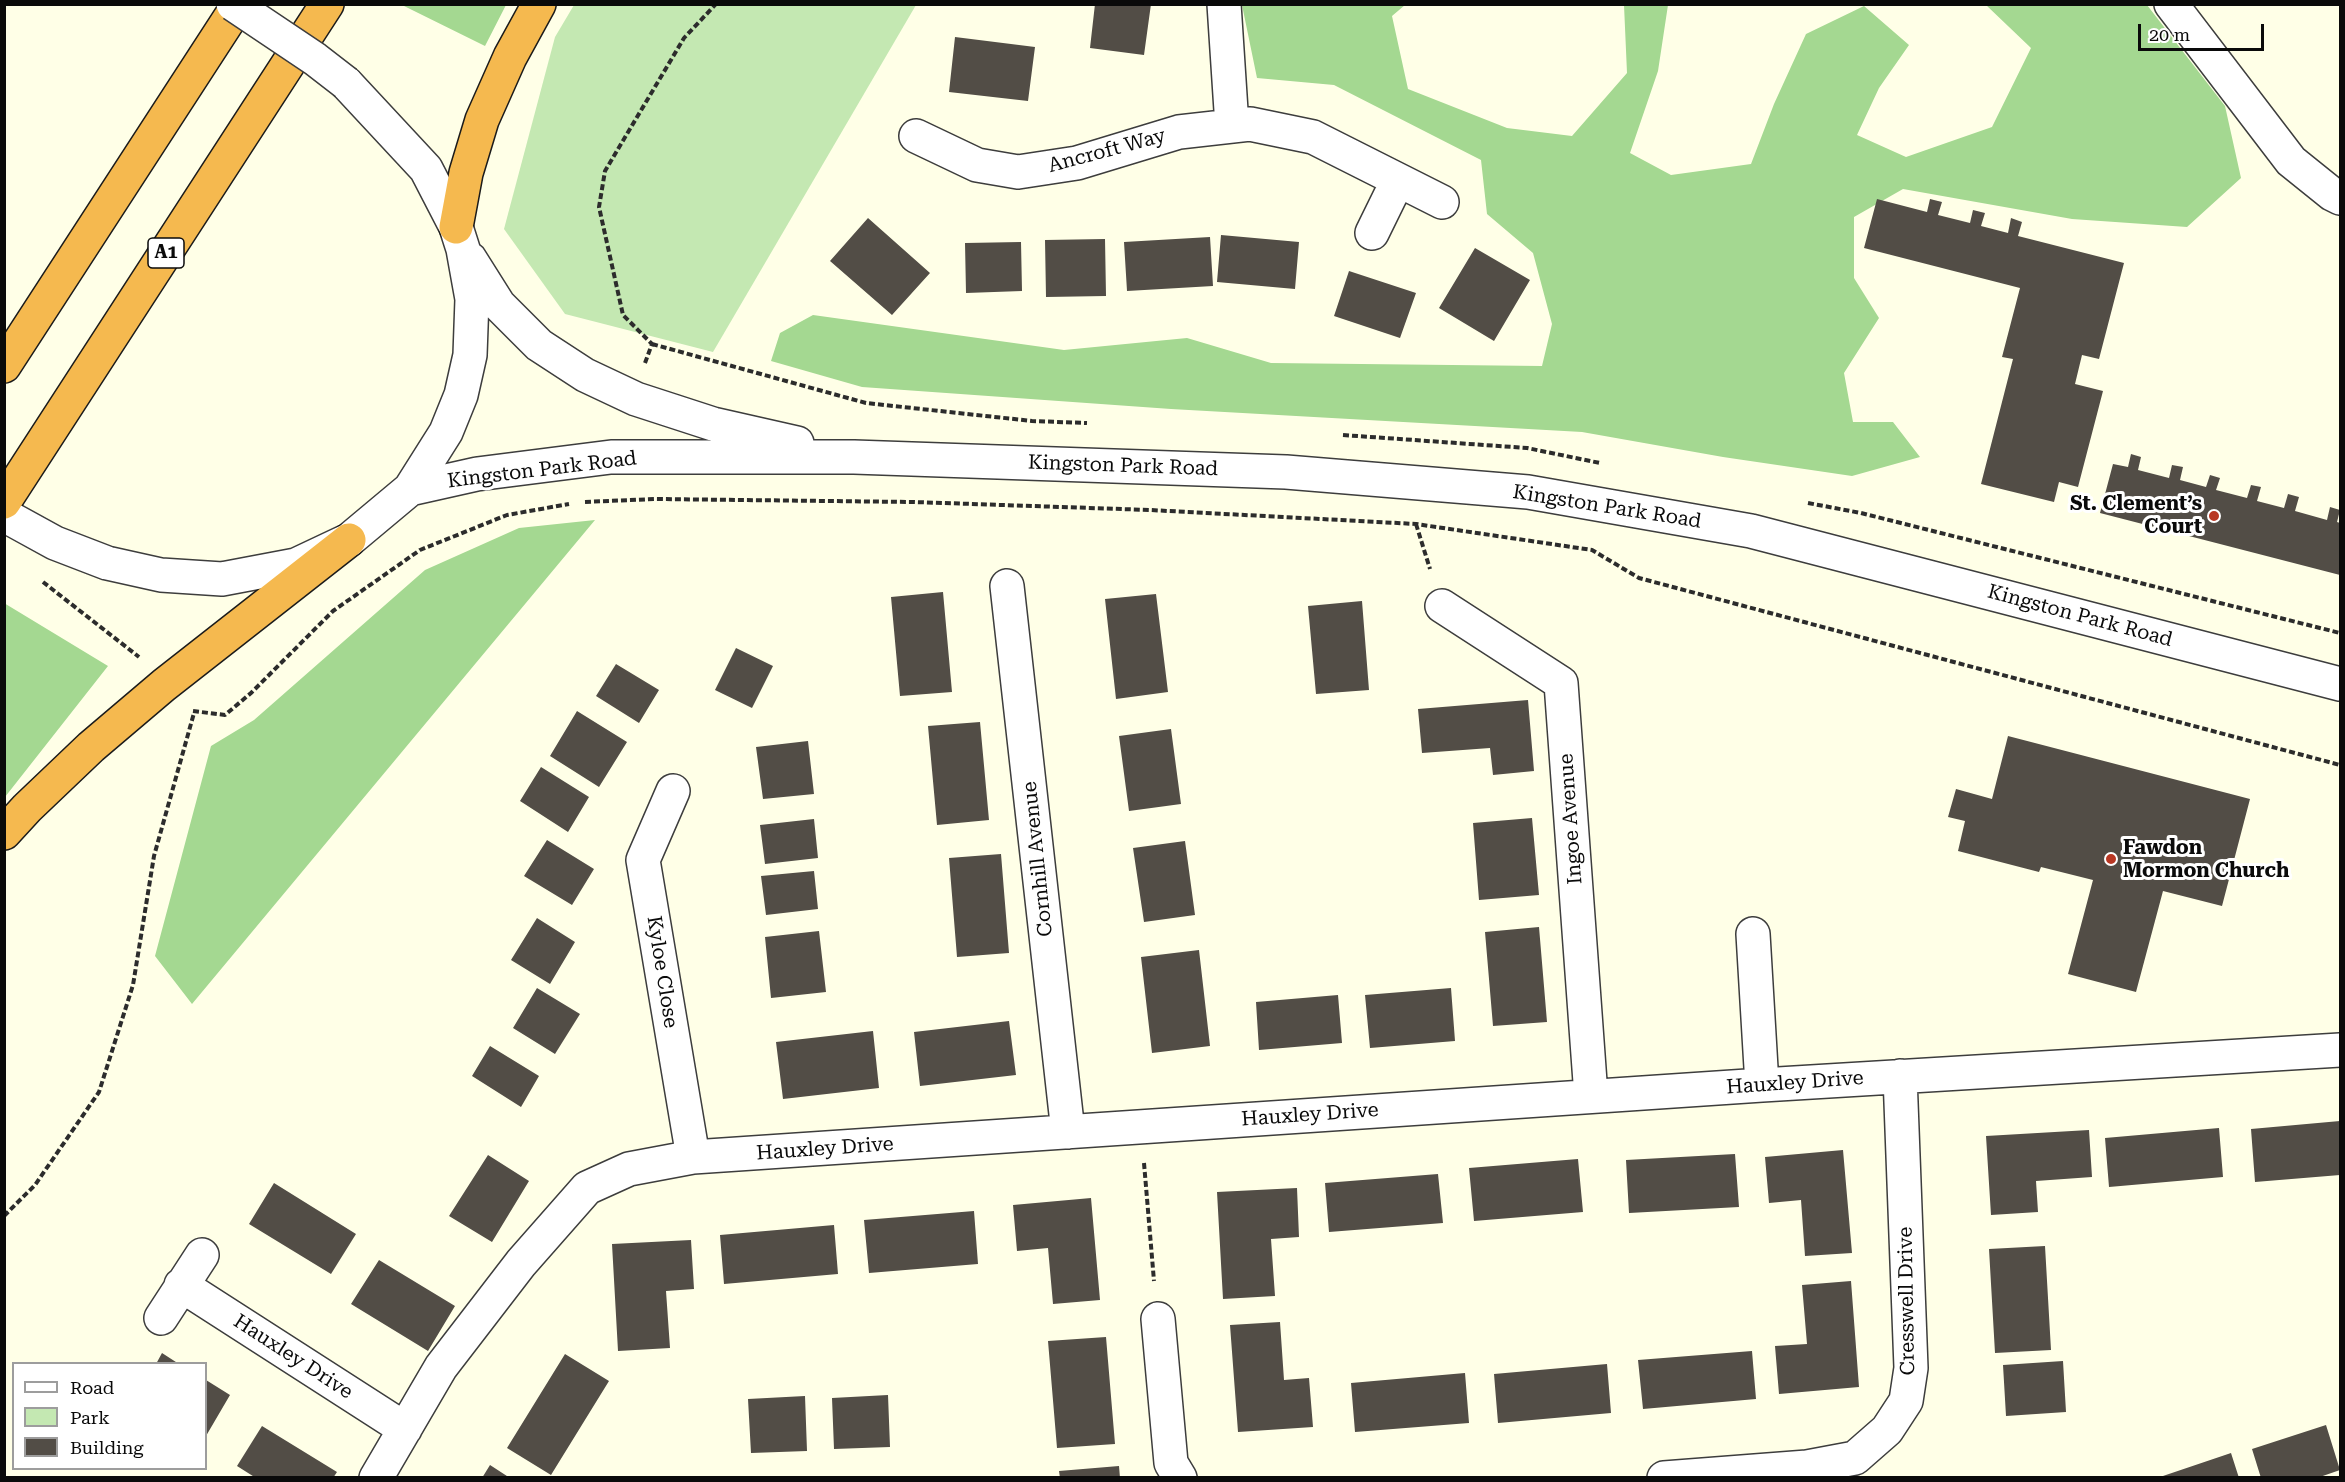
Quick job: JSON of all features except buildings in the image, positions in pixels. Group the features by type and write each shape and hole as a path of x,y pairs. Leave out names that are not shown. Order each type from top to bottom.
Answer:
{"highway":[{"path":"4,366 239,4"},
{"name":"A1","path":"4,502 327,4"},
{"path":"460,238 466,173 482,120 510,57 539,4"},
{"path":"4,834 27,808 91,747 164,685 349,540"}],"street":[{"path":"4,515 55,543 107,563 160,575 222,579 296,565 349,540 410,489 446,432 461,395 468,365 472,298 460,238 426,169 346,83 289,41 232,4"},
{"path":"1224,4 1232,126"},
{"path":"2171,4 2291,161 2340,198"},
{"name":"Ancroft Way","path":"916,136 977,165 1018,172 1077,163 1179,132 1250,124 1313,137 1443,202"},
{"path":"1372,233 1398,180"},
{"name":"Kingston Park Road","path":"460,238 499,305 539,345 585,375 636,399 713,424 854,457"},
{"name":"Kingston Park Road","path":"410,489 477,474 611,457 854,457 1286,472 1528,492 1751,531 2340,684"},
{"name":"Cornhill Avenue","path":"1007,586 1068,1132"},
{"name":"Ingoe Avenue","path":"1443,606 1561,683 1591,1096"},
{"name":"Kyloe Close","path":"673,791 643,860 693,1157"},
{"path":"1753,934 1762,1085"},
{"name":"Hauxley Drive","path":"376,1478 441,1367 521,1263 587,1188 629,1169 693,1157 1591,1096 2340,1050"},
{"name":"Cresswell Drive","path":"1664,1478 1807,1467 1855,1458 1887,1430 1906,1401 1911,1368 1900,1076"},
{"path":"161,1318 201,1255"},
{"name":"Hauxley Drive","path":"181,1286 405,1429"},
{"path":"1158,1319 1171,1463 1180,1478"}],"path":[{"path":"645,360 652,344 624,315 599,207 605,171 684,38 716,4"},
{"path":"580,502 656,499 914,502 1150,510 1416,525 1592,550 1639,578 2340,765"},
{"path":"34,575 134,652 194,713 225,715 251,693 333,610 420,550 507,515 570,504"},
{"path":"1416,525 1443,606"},
{"path":"4,1216 35,1185 99,1092 133,985 154,856 194,713"},
{"path":"1141,1127 1158,1319"}],"green space":[{"path":"402,5 506,5 485,46"},
{"path":"574,5 916,5 713,352 565,314 504,229 555,37"},
{"path":"1242,5 1405,5 1392,16 1408,89 1507,128 1572,136 1627,73 1624,5 1668,5 1658,71 1630,153 1671,175 1751,164 1774,104 1806,34 1864,6 1909,45 1879,88 1857,135 1906,157 1992,127 2031,48 1986,5 2147,5 2225,106 2241,178 2187,227 2072,219 1903,189 1854,217 1854,278 1879,318 1844,373 1853,422 1893,422 1920,457 1852,476 1723,457 1582,432 1171,409 862,387 771,361 780,333 813,315 1064,350 1187,338 1271,363 1542,366 1552,324 1533,253 1487,214 1481,160 1334,85 1257,78"},
{"path":"595,520 192,1004 155,956 211,746 254,720 425,570 519,528"},
{"path":"4,603 108,666 5,797 4,797"}],"place":[{"name":"St. Clement’s Court","path":"2214,516"},
{"name":"Fawdon Mormon Church","path":"2111,859"}]}
